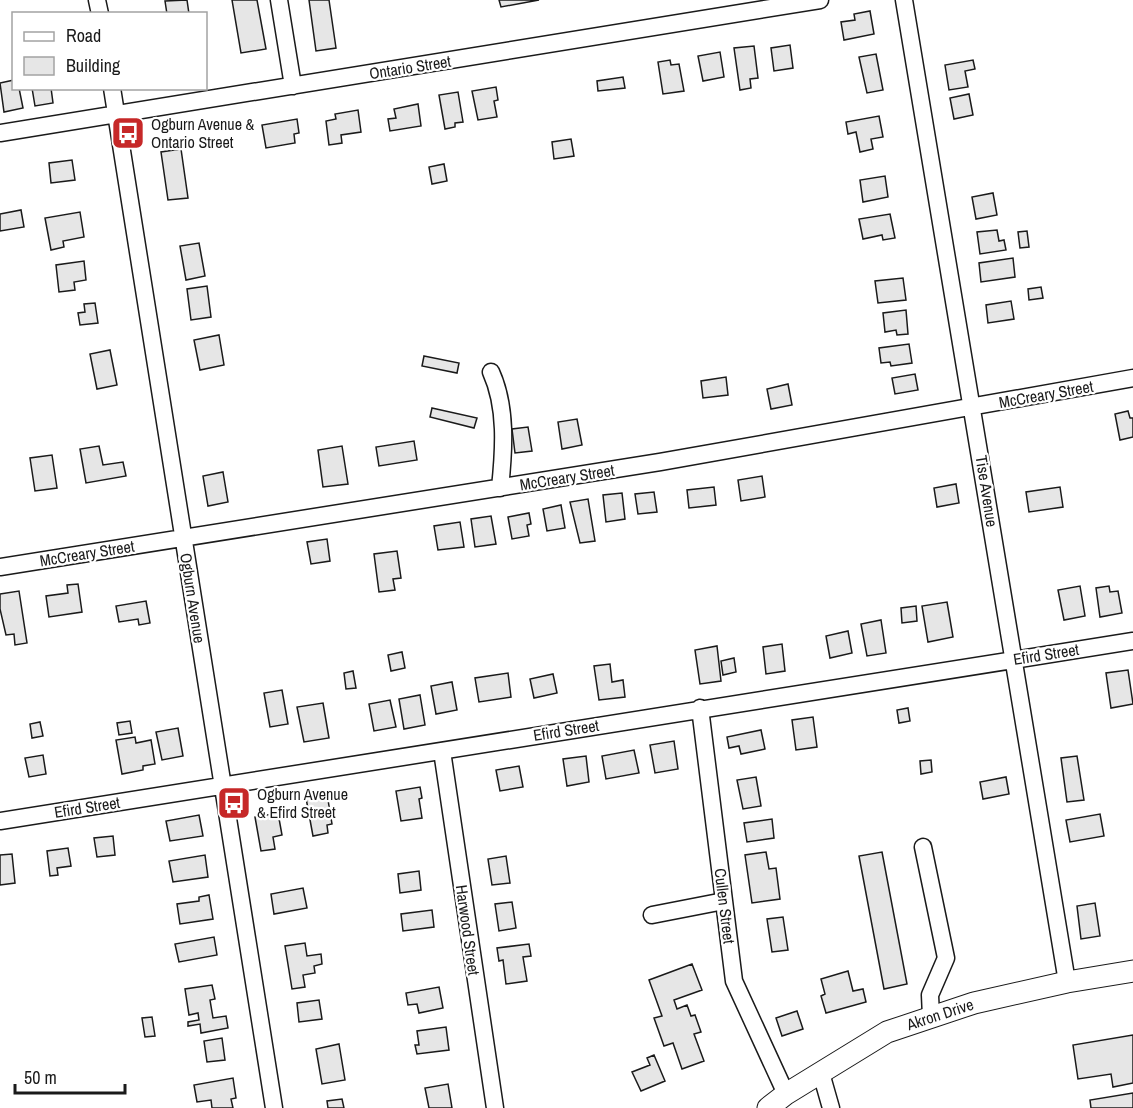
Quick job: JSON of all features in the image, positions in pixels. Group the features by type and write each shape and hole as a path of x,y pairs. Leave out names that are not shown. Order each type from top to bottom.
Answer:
{"main road":[{"name":"Akron Drive","path":"768,1108 786,1094 887,1032 974,1003 1067,982 1133,971"}],"street":[{"path":"279,0 293,86"},
{"name":"Ontario Street","path":"0,133 820,0"},
{"name":"Tise Avenue","path":"904,0 1067,982"},
{"name":"Ogburn Avenue","path":"112,90 274,1108"},
{"path":"491,372 499,389 502,424 500,488"},
{"name":"McCreary Street","path":"0,567 672,460 1133,378"},
{"name":"Efird Street","path":"0,821 1133,640"},
{"name":"Cullen Street","path":"700,708 734,981 786,1094"},
{"name":"Harwood Street","path":"442,751 495,1108"},
{"path":"924,847 946,958 930,995 931,1017"},
{"path":"652,915 724,901"},
{"path":"821,1073 831,1108"}],"building":[{"path":"187,0 189,12 167,12 165,1"},
{"path":"232,0 257,0 266,49 241,53"},
{"path":"309,0 329,0 336,48 316,51"},
{"path":"499,0 539,0 501,7"},
{"path":"870,11 874,34 844,40 841,22 855,20 854,14"},
{"path":"790,45 793,68 774,71 771,48"},
{"path":"754,46 758,78 750,79 751,88 740,90 734,48"},
{"path":"720,52 724,77 703,81 698,56"},
{"path":"876,54 883,90 867,93 859,57"},
{"path":"670,60 671,65 679,64 684,91 663,94 658,62"},
{"path":"973,60 975,69 965,71 968,87 949,90 945,65"},
{"path":"623,77 625,88 598,91 597,81"},
{"path":"12,80 12,90 19,90 23,108 4,112 0,83"},
{"path":"496,87 498,100 494,101 497,117 478,120 472,91"},
{"path":"32,90 51,90 53,103 35,106"},
{"path":"458,92 463,122 455,123 455,127 445,129 439,95"},
{"path":"969,94 973,115 954,119 950,98"},
{"path":"418,104 421,126 390,131 388,119 396,118 394,109"},
{"path":"358,110 361,132 341,135 342,143 329,145 326,121 336,119 335,114"},
{"path":"879,116 883,137 871,139 873,149 860,152 856,132 848,134 846,122"},
{"path":"297,119 299,133 294,134 295,143 266,148 262,125"},
{"path":"571,139 574,156 554,159 552,142"},
{"path":"181,149 188,198 168,200 161,152"},
{"path":"72,160 75,180 51,183 49,163"},
{"path":"444,164 447,181 432,184 429,167"},
{"path":"885,176 888,197 863,202 860,180"},
{"path":"993,193 997,215 976,219 972,197"},
{"path":"21,210 24,227 0,231 0,214"},
{"path":"80,212 84,237 63,241 64,247 51,250 45,218"},
{"path":"890,214 895,238 883,240 882,235 863,239 859,219"},
{"path":"997,230 999,241 1004,240 1006,250 980,254 977,232"},
{"path":"1027,231 1029,247 1020,248 1018,232"},
{"path":"199,243 205,276 186,280 180,246"},
{"path":"1013,258 1015,277 981,282 979,263"},
{"path":"84,261 86,280 74,282 75,290 59,292 56,265"},
{"path":"903,278 906,300 878,303 875,281"},
{"path":"207,286 211,317 191,320 187,289"},
{"path":"1041,287 1043,298 1029,300 1028,289"},
{"path":"1011,301 1014,319 988,323 986,305"},
{"path":"95,303 98,323 80,325 78,313 85,312 84,304"},
{"path":"906,310 908,334 897,335 896,330 885,332 883,313"},
{"path":"219,335 224,365 200,370 194,340"},
{"path":"909,344 912,363 891,366 890,362 881,363 879,348"},
{"path":"110,350 117,385 97,389 90,354"},
{"path":"424,356 459,363 457,373 422,366"},
{"path":"915,374 918,390 895,394 892,378"},
{"path":"726,377 728,395 703,398 701,381"},
{"path":"788,384 792,405 771,409 767,389"},
{"path":"432,408 477,418 474,428 430,417"},
{"path":"1128,411 1130,418 1133,418 1133,437 1120,440 1115,414"},
{"path":"577,419 582,445 562,449 558,422"},
{"path":"528,427 532,451 515,453 512,429"},
{"path":"414,441 417,460 379,466 376,447"},
{"path":"99,446 103,465 123,462 126,476 86,483 80,449"},
{"path":"342,446 348,484 323,487 318,450"},
{"path":"52,455 57,488 35,491 30,458"},
{"path":"223,472 228,502 208,506 203,476"},
{"path":"762,476 765,497 741,501 738,480"},
{"path":"956,484 959,503 937,507 934,488"},
{"path":"714,487 716,505 689,508 687,490"},
{"path":"1060,487 1063,507 1029,512 1026,492"},
{"path":"654,492 657,512 638,514 635,494"},
{"path":"622,493 625,519 606,522 603,495"},
{"path":"588,499 595,541 580,543 570,502"},
{"path":"561,505 565,528 547,531 543,509"},
{"path":"529,513 531,524 527,525 529,536 512,539 508,517"},
{"path":"491,516 496,544 475,547 471,519"},
{"path":"460,522 464,547 438,550 434,526"},
{"path":"327,539 330,561 311,564 307,542"},
{"path":"397,551 401,578 393,579 395,590 379,592 374,554"},
{"path":"78,584 82,612 49,617 46,596 68,593 67,585"},
{"path":"1080,586 1085,616 1064,620 1058,590"},
{"path":"1109,586 1110,592 1118,591 1122,613 1100,617 1096,588"},
{"path":"19,591 27,643 15,645 14,634 6,635 0,609 0,594"},
{"path":"146,601 150,623 139,625 138,619 119,622 116,606"},
{"path":"947,602 953,637 928,642 922,606"},
{"path":"916,606 917,621 902,623 901,608"},
{"path":"881,620 886,653 867,656 861,624"},
{"path":"848,631 852,653 830,658 826,636"},
{"path":"782,644 785,671 766,674 763,647"},
{"path":"717,646 721,681 700,684 695,650"},
{"path":"402,652 405,668 391,671 388,655"},
{"path":"734,658 736,672 723,675 721,661"},
{"path":"610,664 612,682 623,680 625,697 599,700 594,666"},
{"path":"1128,670 1133,704 1111,708 1106,673"},
{"path":"353,671 356,688 346,689 344,673"},
{"path":"508,673 511,697 479,702 475,678"},
{"path":"553,674 557,693 534,698 530,679"},
{"path":"452,682 457,710 436,714 431,686"},
{"path":"282,690 288,724 270,727 264,693"},
{"path":"420,695 425,725 404,729 399,699"},
{"path":"390,700 396,727 374,731 369,704"},
{"path":"323,703 329,738 304,742 297,707"},
{"path":"908,708 910,721 899,723 897,710"},
{"path":"813,717 817,747 796,750 792,720"},
{"path":"130,721 132,733 119,735 117,723"},
{"path":"40,722 43,736 32,738 30,724"},
{"path":"178,728 183,756 162,760 156,732"},
{"path":"761,730 765,749 741,754 739,746 729,748 727,737"},
{"path":"135,737 136,743 151,740 155,764 143,766 143,770 122,774 116,740"},
{"path":"674,741 678,769 655,773 650,745"},
{"path":"634,750 639,773 606,779 602,756"},
{"path":"43,755 46,774 29,777 25,758"},
{"path":"586,756 589,782 567,786 563,759"},
{"path":"1077,756 1084,800 1067,802 1061,758"},
{"path":"931,760 932,772 921,774 920,761"},
{"path":"519,766 523,787 500,791 496,770"},
{"path":"756,777 761,806 743,809 737,780"},
{"path":"1006,777 1009,794 983,799 980,782"},
{"path":"420,787 422,818 401,821 396,791"},
{"path":"327,794 332,824 327,825 328,833 313,836 306,798"},
{"path":"278,813 282,835 273,837 275,849 261,851 255,817"},
{"path":"1100,814 1104,836 1070,842 1066,820"},
{"path":"199,815 203,836 170,841 166,821"},
{"path":"772,819 774,838 747,842 744,823"},
{"path":"113,836 115,855 97,857 94,838"},
{"path":"68,848 71,866 57,868 58,875 50,876 47,851"},
{"path":"766,852 769,869 776,868 780,899 752,903 745,855"},
{"path":"882,852 907,984 884,989 859,856"},
{"path":"12,854 15,883 0,885 0,855"},
{"path":"205,855 208,877 173,882 169,861"},
{"path":"506,856 510,883 492,885 488,859"},
{"path":"419,871 421,890 400,893 398,874"},
{"path":"303,888 307,908 274,914 271,894"},
{"path":"209,895 213,919 180,924 177,904 199,901 199,897"},
{"path":"512,902 516,928 499,931 495,904"},
{"path":"1095,903 1100,936 1081,939 1077,906"},
{"path":"432,910 434,927 403,931 401,914"},
{"path":"783,917 788,950 772,952 767,919"},
{"path":"214,937 217,955 179,962 175,944"},
{"path":"305,943 307,956 321,954 322,964 314,966 315,973 303,975 305,987 292,989 285,946"},
{"path":"529,944 531,956 523,957 527,981 506,984 503,960 499,961 497,948"},
{"path":"692,964 702,990 674,1000 677,1009 687,1005 691,1016 695,1015 701,1032 694,1034 704,1061 682,1069 673,1043 664,1046 654,1018 662,1016 649,980"},
{"path":"848,971 853,991 863,989 866,1002 826,1013 821,996 825,994 821,979"},
{"path":"212,985 215,999 210,1000 213,1018 226,1016 228,1028 201,1033 200,1024 188,1026 188,1022 199,1020 198,1013 189,1015 185,989"},
{"path":"439,987 443,1008 419,1013 417,1004 408,1005 406,993"},
{"path":"319,1000 322,1019 299,1022 297,1003"},
{"path":"797,1011 803,1029 782,1036 776,1018"},
{"path":"152,1017 155,1036 145,1037 142,1018"},
{"path":"446,1027 449,1050 417,1054 415,1045 419,1045 417,1031"},
{"path":"1133,1035 1133,1083 1113,1087 1111,1074 1078,1079 1073,1045"},
{"path":"222,1038 225,1060 207,1062 204,1041"},
{"path":"339,1044 345,1080 322,1084 316,1049"},
{"path":"654,1055 665,1081 641,1091 632,1072 650,1065 647,1058"},
{"path":"233,1078 236,1098 231,1099 233,1108 212,1108 211,1100 197,1102 194,1085"},
{"path":"448,1084 452,1108 429,1108 425,1088"},
{"path":"1133,1093 1133,1108 1091,1108 1090,1100"},
{"path":"342,1099 344,1108 328,1108 327,1101"}],"place":[{"name":"Ogburn Avenue & Ontario Street","path":"128,133"},
{"name":"Ogburn Avenue & Efird Street","path":"234,803"}]}
